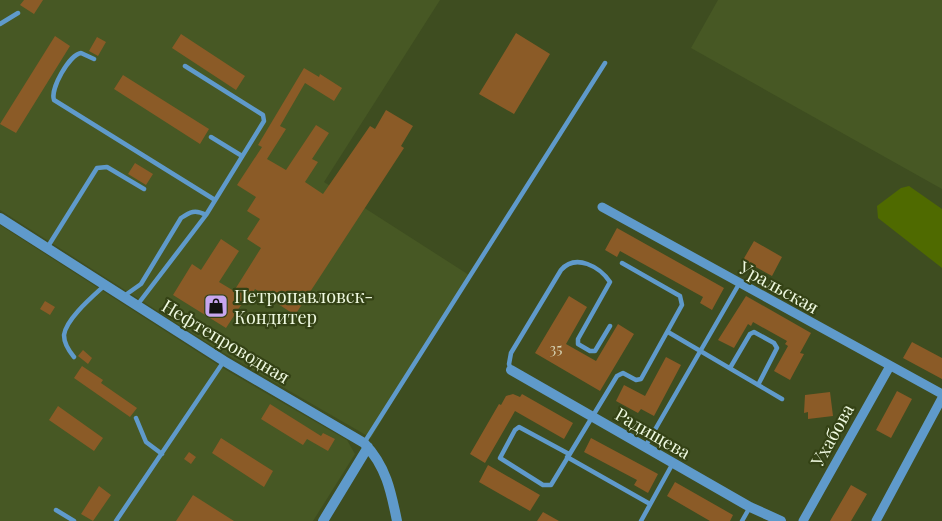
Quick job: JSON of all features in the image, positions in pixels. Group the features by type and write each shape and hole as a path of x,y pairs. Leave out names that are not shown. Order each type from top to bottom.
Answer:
{"street":[{"name":"Уральская","path":"602,207 942,394"},
{"name":"Нефтепроводная","path":"0,218 224,362 366,445 386,474 397,521"},
{"name":"Ухабова","path":"803,521 890,366"},
{"name":"Радищева","path":"510,370 645,446 750,508 763,518 781,521"},
{"path":"876,521 942,398"},
{"path":"322,521 366,445"}],"lane":[{"path":"0,24 18,13"},
{"path":"94,59 81,53 75,54 54,87 54,100 215,200"},
{"path":"366,445 605,63"},
{"path":"137,306 206,215 264,122 262,115 185,66"},
{"path":"211,137 242,156"},
{"path":"47,248 97,168 107,167 144,189"},
{"path":"123,297 140,284 180,218 190,212 198,211 206,215"},
{"path":"510,370 508,364 511,353 562,270 570,263 582,262 604,275 610,282 578,339 578,344 590,351 595,351 610,326"},
{"path":"622,263 682,297 682,306 641,378 639,381 619,373 568,456 549,486 502,462 500,455 515,430 519,427 568,456 650,504"},
{"path":"645,446 739,284"},
{"path":"74,357 65,342 66,329 89,300 105,285"},
{"path":"668,332 782,399"},
{"path":"730,368 750,334 754,332 774,343 777,348 758,385"},
{"path":"116,521 224,362"},
{"path":"136,418 146,442 162,454"},
{"path":"641,521 673,463"},
{"path":"742,521 750,508"},
{"path":"56,510 74,521"}],"shaded area":[{"path":"0,0 440,0 324,182 469,275 371,438 217,349 0,210"},
{"path":"718,0 942,0 942,189 691,48"},
{"path":"909,186 942,209 942,268 878,218 877,206 901,188"},
{"path":"0,225 226,370 347,440 355,454 313,521 0,521"}],"building":[{"path":"24,0 43,0 34,14 20,5"},
{"path":"516,33 550,54 514,114 479,94"},
{"path":"181,34 245,76 236,90 172,48"},
{"path":"55,36 70,46 16,133 0,124"},
{"path":"97,37 106,42 98,56 89,51"},
{"path":"304,68 319,77 320,74 342,88 334,101 305,83 280,126 286,129 267,159 286,170 316,125 329,133 312,159 318,162 305,182 323,194 370,126 375,129 386,110 413,126 401,146 404,148 295,315 255,289 248,301 245,299 226,328 173,295 192,264 201,270 221,239 239,251 219,282 234,291 261,248 247,239 260,219 247,211 256,197 237,185 262,147 258,145"},
{"path":"123,75 209,129 200,144 114,89"},
{"path":"135,163 153,174 146,185 128,174"},
{"path":"617,228 724,288 712,310 700,303 703,297 620,251 617,257 605,250"},
{"path":"754,241 782,257 772,276 743,260"},
{"path":"569,296 587,307 566,344 596,361 618,324 634,334 600,391 535,353"},
{"path":"746,296 811,333 800,353 804,354 790,380 774,371 788,346 785,344 787,341 753,322 751,326 748,324 734,348 718,340"},
{"path":"45,301 55,307 50,315 40,309"},
{"path":"912,342 942,358 942,379 903,358"},
{"path":"83,350 92,358 88,364 78,356"},
{"path":"666,357 681,365 654,416 641,409 638,413 616,401 624,385 645,396"},
{"path":"82,366 103,380 101,383 137,408 130,417 74,378"},
{"path":"897,391 912,399 891,438 876,430"},
{"path":"830,392 833,416 808,419 808,412 804,413 805,395"},
{"path":"513,394 520,397 522,394 573,423 564,439 515,411 485,463 470,454 499,404 501,405 506,396"},
{"path":"270,404 321,436 323,433 335,439 328,451 307,439 303,445 261,419"},
{"path":"58,406 103,438 94,451 49,420"},
{"path":"221,438 273,471 264,487 212,453"},
{"path":"591,438 658,474 648,493 634,485 637,480 584,452"},
{"path":"189,452 196,457 191,464 184,459"},
{"path":"488,465 540,495 530,511 479,482"},
{"path":"675,482 733,515 730,521 710,521 667,496"},
{"path":"851,485 867,494 851,521 830,521"},
{"path":"99,486 111,495 93,521 81,514"},
{"path":"193,495 234,521 176,521"},
{"path":"543,512 559,521 537,521"}],"place":[{"name":"Петропавловск- Кондитер","path":"216,306"}]}
